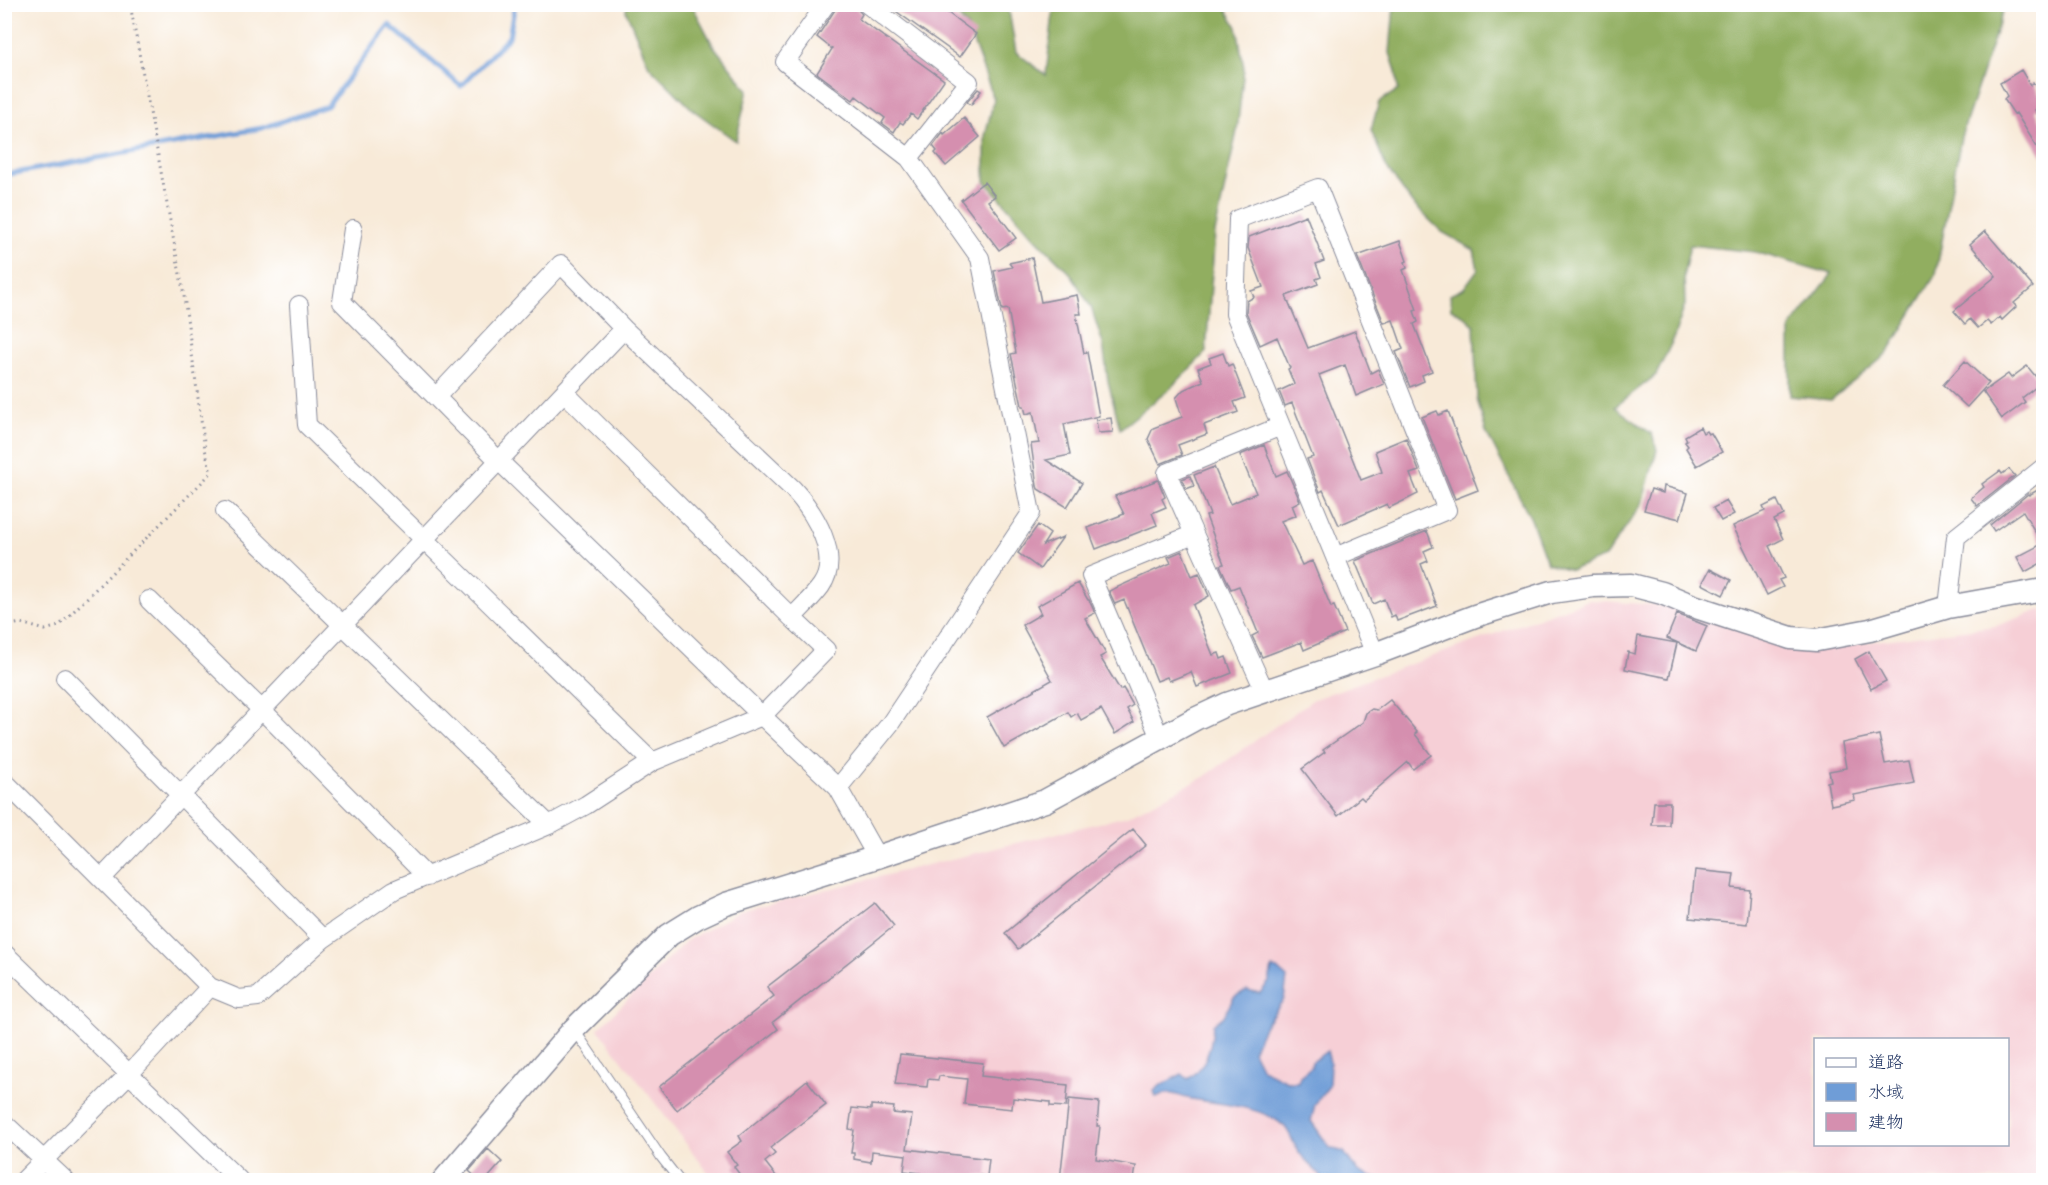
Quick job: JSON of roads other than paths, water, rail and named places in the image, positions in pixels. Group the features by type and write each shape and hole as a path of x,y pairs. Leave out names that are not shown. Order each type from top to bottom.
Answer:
{"street":[{"path":"826,4 785,62 909,158 980,258 1031,513 890,724 838,788"},
{"path":"867,4 969,82 909,158"},
{"path":"1335,556 1447,510 1318,188 1238,219 1235,314 1375,654"},
{"path":"353,229 342,302 499,460 838,788 877,857"},
{"path":"436,397 561,264 624,329 793,489 808,506 829,554 829,570 821,586 792,618"},
{"path":"299,305 308,425 652,762"},
{"path":"103,878 624,329"},
{"path":"8,785 210,987 239,999 258,996 323,939 394,890 549,825 586,805 652,762 762,716 826,650 564,393"},
{"path":"1264,692 1167,473 1281,426"},
{"path":"1948,607 1956,537 2043,467"},
{"path":"225,511 549,825"},
{"path":"1160,738 1091,576 1194,534"},
{"path":"444,1180 574,1029 669,935 698,917 726,904 1045,801 1195,719 1227,704 1375,654 1475,616 1551,592 1593,586 1631,585 1662,593 1713,613 1791,638 1817,640 1870,630 1948,607 2043,590"},
{"path":"149,600 262,710 427,877"},
{"path":"65,678 323,939"},
{"path":"4,953 239,1180"},
{"path":"24,1180 130,1073 210,987"},
{"path":"4,1123 65,1180"}],"lane":[{"path":"574,1029 679,1180"}],"water":[{"path":"1272,968 1277,969 1287,978 1284,999 1265,1025 1253,1051 1262,1069 1289,1082 1298,1082 1300,1076 1311,1067 1312,1062 1327,1051 1330,1062 1329,1086 1315,1104 1311,1121 1330,1148 1344,1152 1358,1170 1380,1180 1323,1180 1299,1152 1285,1127 1266,1114 1174,1094 1156,1097 1154,1091 1161,1085 1182,1074 1188,1079 1199,1069 1209,1048 1213,1025 1224,1016 1234,997 1247,990 1260,993 1269,982"}],"waterway":[{"path":"4,175 262,128 327,106 389,25 461,86 509,37 515,4"}]}
